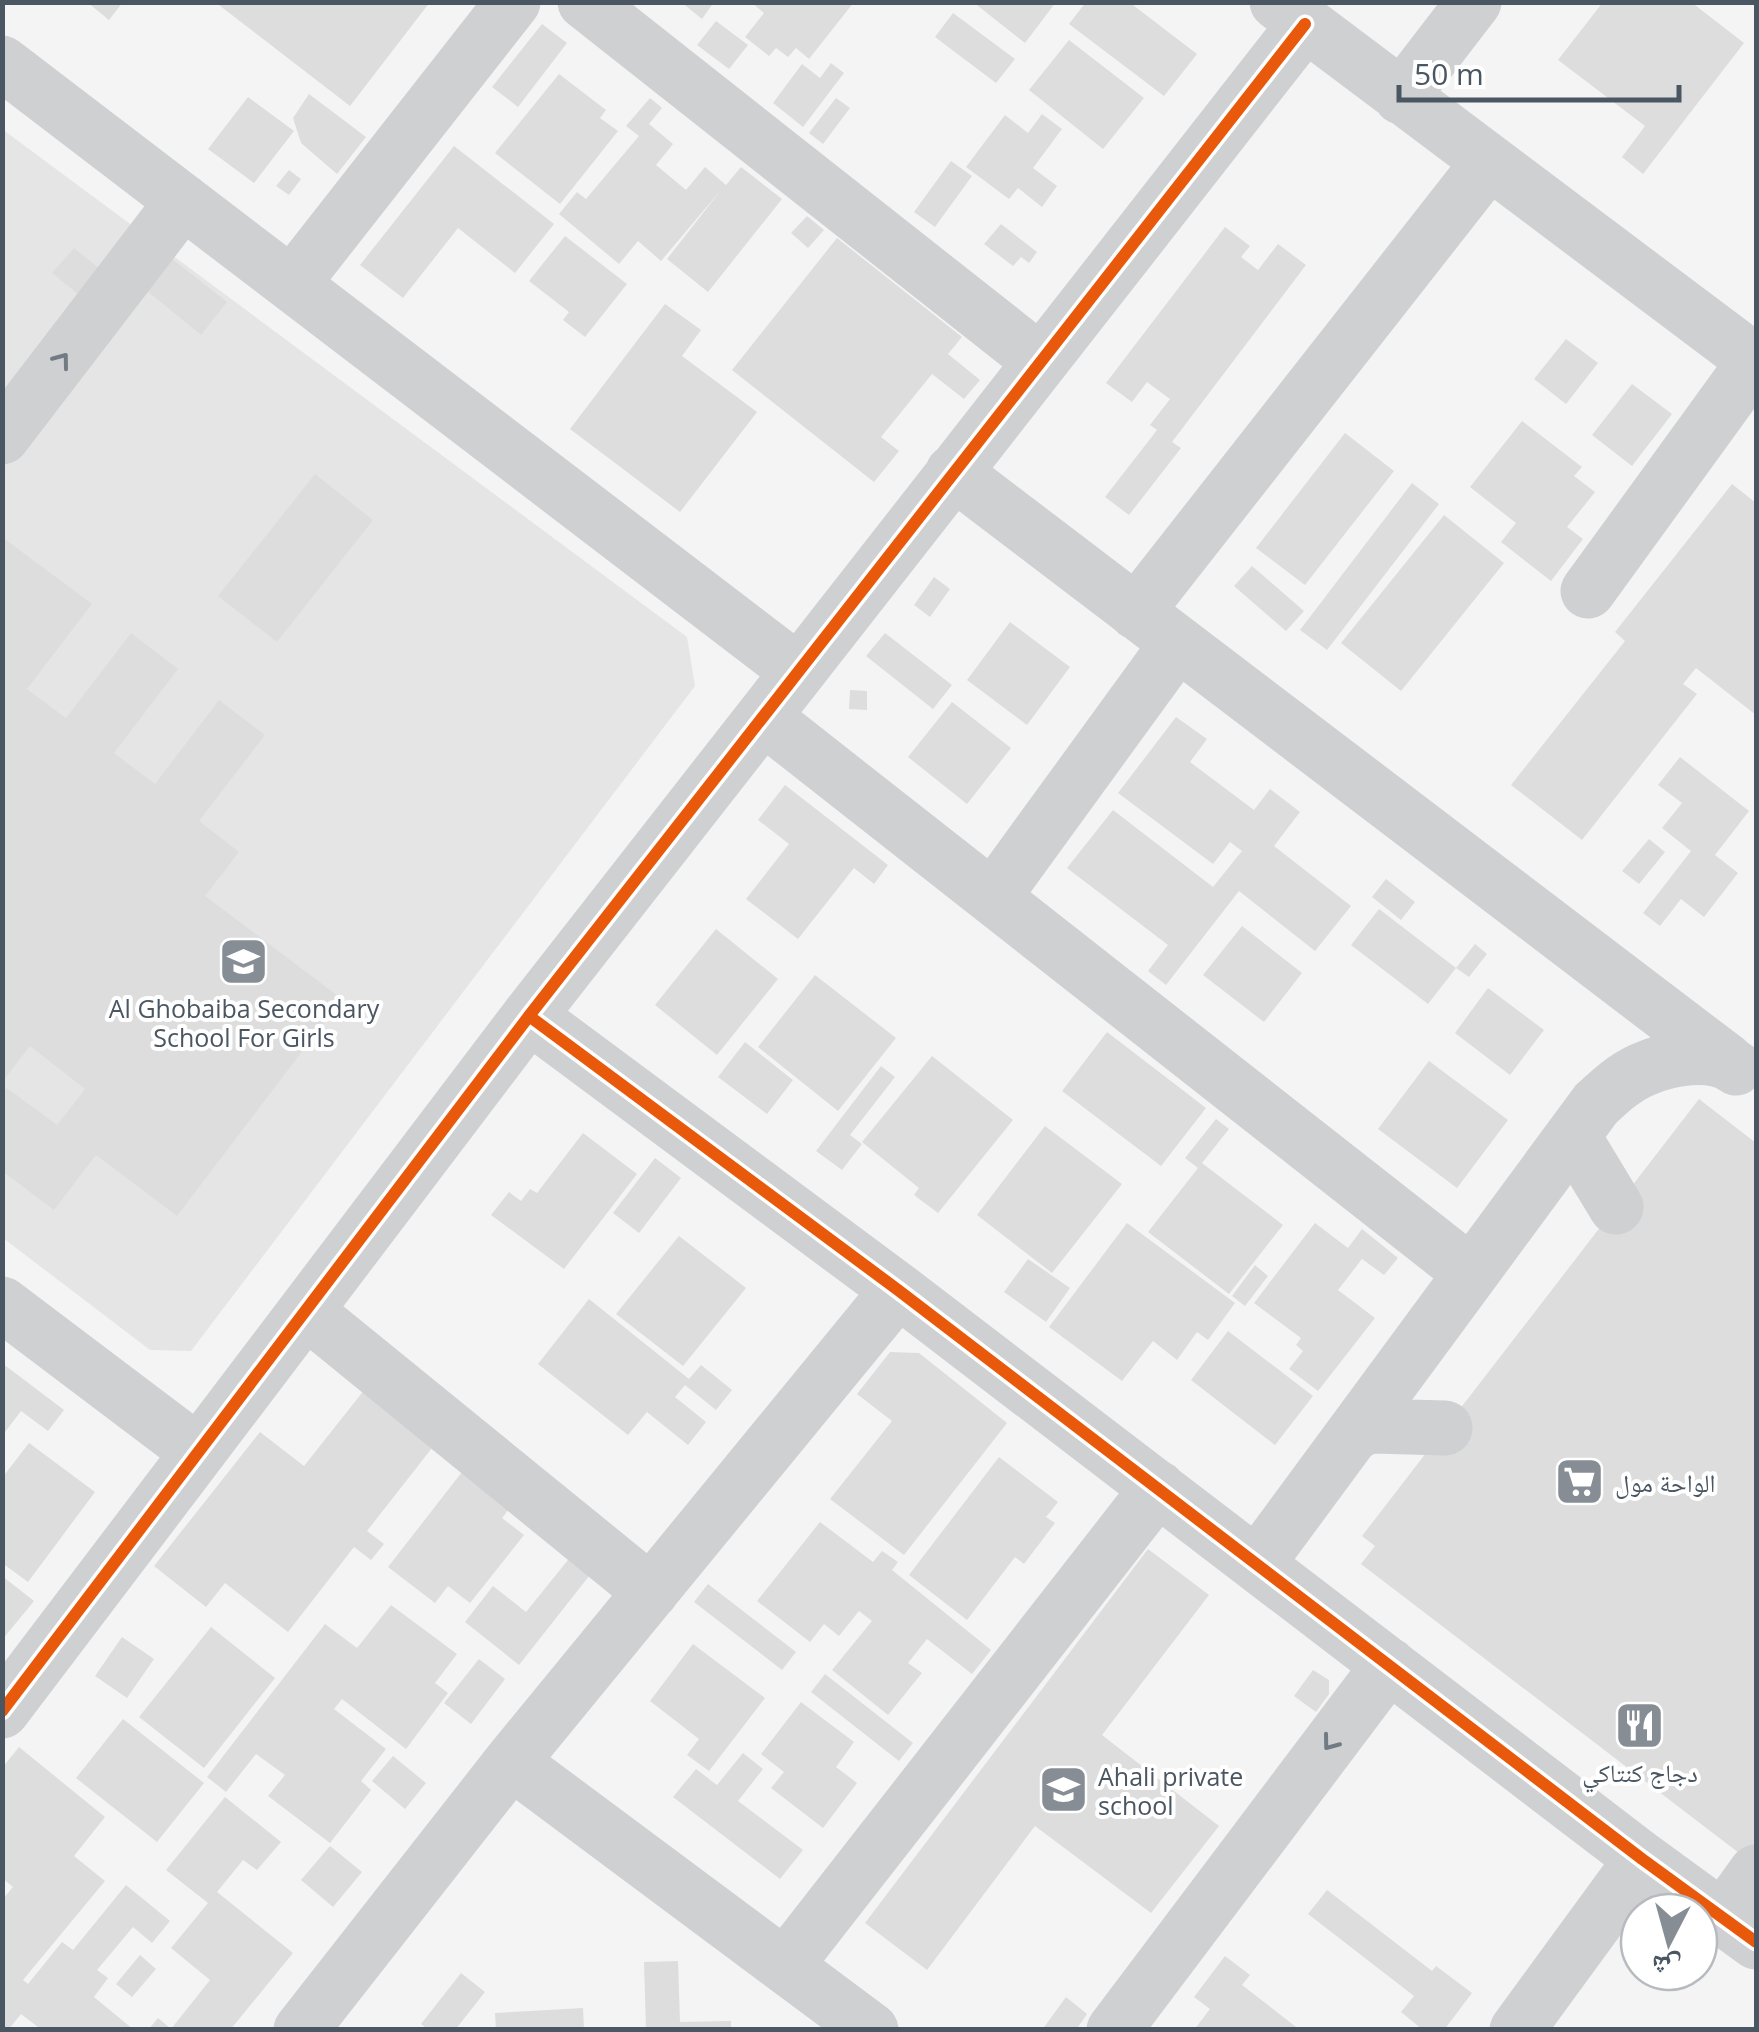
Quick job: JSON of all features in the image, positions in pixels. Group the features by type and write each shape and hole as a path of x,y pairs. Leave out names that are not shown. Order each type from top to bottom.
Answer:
{"street":[{"path":"292,284 513,2"},
{"path":"586,2 1040,361"},
{"path":"1401,97 1474,2"},
{"path":"2,1711 529,1016 1040,361 1291,13 1756,361 1588,591"},
{"path":"2,63 798,671"},
{"path":"993,898 1156,628 1489,162"},
{"path":"8,421 183,201"},
{"path":"953,472 1742,1073"},
{"path":"762,717 1472,1273"},
{"path":"529,1016 898,1290 1740,1930 1756,1872"},
{"path":"1257,1564 1596,1104 1642,1070 1670,1061 1698,1058 1742,1073"},
{"path":"1573,1136 1616,1207"},
{"path":"301,2030 512,1762 898,1290"},
{"path":"2,1304 198,1452"},
{"path":"306,1312 650,1592"},
{"path":"1352,1436 1374,1426 1445,1428"},
{"path":"805,1997 1158,1488"},
{"path":"1114,2030 1389,1665"},
{"path":"512,1762 805,1997 872,2030"},
{"path":"1517,2030 1642,1859"}],"shaded area":[{"name":"Al Ghobaiba Secondary School For Girls","path":"2,129 687,637 695,686 191,1351 150,1350 3,1238"}],"building":[{"path":"87,2 123,2 109,20"},
{"path":"215,2 430,2 350,106"},
{"path":"681,2 714,2 702,19"},
{"path":"751,2 854,2 809,59 796,48 788,57 776,48 769,56 745,37 764,13"},
{"path":"973,2 1056,2 1025,43"},
{"path":"1086,2 1129,2 1197,54 1164,96 1069,24"},
{"path":"1603,2 1691,2 1744,43 1643,174 1622,157 1645,126 1558,60"},
{"path":"953,13 1015,59 996,83 935,37"},
{"path":"716,21 748,45 729,69 697,45"},
{"path":"542,24 567,43 518,107 492,87"},
{"path":"1069,40 1144,98 1103,149 1029,90"},
{"path":"831,63 844,73 803,127 773,103 802,64 820,78"},
{"path":"559,74 606,110 600,118 618,131 560,204 495,153"},
{"path":"309,94 366,137 337,174 301,143 293,118"},
{"path":"248,97 294,131 254,183 208,149"},
{"path":"650,98 662,108 649,124 673,144 656,165 686,190 705,167 726,185 741,167 782,199 708,292 667,259 721,190 661,261 638,241 619,264 559,214 577,192 586,199 639,136 626,126"},
{"path":"836,98 850,108 823,144 809,133"},
{"path":"1042,114 1062,129 1033,168 1057,186 1042,207 1018,188 1009,199 966,167 1005,115 1028,133"},
{"path":"454,146 554,224 515,273 458,228 403,298 360,265"},
{"path":"951,161 972,176 935,227 914,212"},
{"path":"289,170 301,179 289,195 276,186"},
{"path":"807,216 824,230 808,248 791,233"},
{"path":"1001,224 1037,252 1029,263 1021,257 1013,266 984,244"},
{"path":"1225,227 1250,246 1241,257 1258,270 1278,244 1306,265 1172,442 1181,448 1129,515 1105,497 1157,430 1150,425 1170,399 1147,382 1132,402 1106,383"},
{"path":"565,236 627,284 585,337 563,320 569,312 529,281"},
{"path":"837,238 962,337 948,354 980,380 964,399 932,374 881,437 899,451 874,482 732,370"},
{"path":"74,248 100,269 79,295 52,273"},
{"path":"166,254 227,302 201,335 141,286"},
{"path":"665,304 701,330 682,356 757,412 680,512 570,429"},
{"path":"1566,339 1598,363 1566,404 1534,379"},
{"path":"1632,384 1672,414 1632,466 1592,435"},
{"path":"1522,421 1582,467 1574,476 1595,492 1567,527 1583,539 1551,581 1501,542 1516,523 1470,487"},
{"path":"1345,433 1394,471 1305,585 1256,548"},
{"path":"315,474 373,520 277,642 218,596"},
{"path":"1412,483 1439,504 1327,650 1300,630"},
{"path":"1732,484 1756,503 1756,715 1696,668 1683,684 1697,694 1582,840 1511,785 1625,641 1615,632"},
{"path":"1444,515 1504,563 1401,691 1341,643"},
{"path":"2,537 92,604 27,689 66,718 131,633 178,669 114,753 155,784 219,700 265,735 199,821 239,852 205,896 342,999 177,1216 96,1155 54,1210 2,1171 2,1094 7,1088 57,1125 85,1089 30,1046 2,1082"},
{"path":"1252,566 1304,611 1286,631 1234,586"},
{"path":"934,577 950,589 930,617 914,605"},
{"path":"1010,622 1070,667 1027,725 967,680"},
{"path":"885,633 952,685 933,709 866,656"},
{"path":"850,690 867,691 867,710 849,709"},
{"path":"952,702 1011,748 967,804 908,757"},
{"path":"1176,717 1207,739 1190,762 1254,810 1270,789 1300,812 1274,846 1351,906 1315,951 1239,891 1166,985 1148,971 1168,945 1067,868 1113,810 1213,887 1242,851 1230,842 1213,864 1118,793"},
{"path":"1680,757 1749,811 1715,855 1738,873 1704,917 1681,899 1660,926 1643,913 1691,851 1662,828 1682,803 1658,785"},
{"path":"785,785 888,865 874,884 854,868 798,939 746,899 789,844 758,820"},
{"path":"1649,839 1665,852 1639,884 1622,871"},
{"path":"1386,879 1415,902 1401,920 1372,897"},
{"path":"1379,909 1456,968 1428,1004 1351,945"},
{"path":"1242,926 1302,973 1264,1022 1203,975"},
{"path":"716,929 778,979 717,1055 655,1005"},
{"path":"1475,944 1487,954 1469,977 1456,968"},
{"path":"815,975 896,1038 838,1111 758,1047"},
{"path":"1488,988 1544,1030 1510,1075 1455,1033"},
{"path":"1107,1032 1206,1108 1161,1166 1062,1091"},
{"path":"745,1042 793,1080 767,1114 718,1077"},
{"path":"932,1056 1013,1120 938,1213 914,1195 919,1188 862,1142"},
{"path":"1429,1061 1508,1120 1457,1188 1378,1129"},
{"path":"881,1066 895,1077 850,1135 862,1144 842,1170 816,1151"},
{"name":"الواحة مول","path":"1699,1099 1756,1143 1756,1866 1361,1564 1375,1546 1362,1536"},
{"path":"1216,1119 1229,1129 1202,1163 1283,1225 1229,1294 1148,1232 1198,1168 1185,1158"},
{"path":"1045,1126 1122,1184 1052,1273 977,1215"},
{"path":"583,1133 637,1174 564,1269 491,1215 509,1192 521,1201 530,1189 537,1193"},
{"path":"655,1158 681,1178 639,1233 613,1213"},
{"path":"1127,1223 1235,1303 1208,1340 1197,1332 1177,1360 1153,1341 1122,1381 1049,1327"},
{"path":"1315,1223 1348,1248 1362,1229 1398,1258 1384,1275 1362,1259 1338,1290 1375,1318 1318,1391 1289,1369 1303,1351 1296,1345 1301,1338 1254,1303"},
{"path":"679,1236 746,1288 683,1366 616,1314"},
{"path":"1028,1259 1070,1288 1046,1322 1004,1292"},
{"path":"1255,1265 1268,1276 1245,1306 1232,1296"},
{"path":"589,1299 689,1379 701,1365 732,1390 716,1410 685,1385 675,1397 706,1422 688,1445 647,1412 628,1435 538,1364"},
{"path":"1228,1331 1313,1396 1275,1445 1191,1380"},
{"path":"890,1352 919,1353 1007,1423 904,1555 830,1499 892,1421 857,1394"},
{"path":"2,1363 64,1410 48,1431 21,1411 2,1436"},
{"path":"369,1384 439,1439 367,1531 384,1544 371,1560 354,1547 288,1632 225,1583 206,1607 154,1566 260,1432 304,1466"},
{"path":"29,1443 95,1492 28,1582 2,1563 2,1478"},
{"path":"999,1457 1058,1502 1046,1517 1055,1523 1024,1564 1015,1557 967,1620 909,1575"},
{"path":"462,1472 509,1509 502,1518 524,1535 470,1603 448,1586 435,1603 388,1567"},
{"path":"820,1522 873,1562 882,1551 898,1562 892,1570 991,1650 972,1674 927,1639 908,1663 922,1673 888,1715 832,1670 872,1621 859,1611 839,1636 824,1624 810,1642 757,1601"},
{"path":"1148,1549 1209,1595 1102,1735 1219,1826 1151,1913 1035,1826 927,1970 865,1923"},
{"path":"576,1550 597,1566 519,1665 465,1622 493,1586 526,1612"},
{"path":"2,1576 34,1601 2,1640"},
{"path":"708,1584 796,1652 782,1670 694,1602"},
{"path":"391,1605 457,1654 435,1683 448,1693 406,1749 342,1699 334,1709 386,1749 361,1781 371,1790 330,1843 268,1796 285,1775 256,1754 226,1792 207,1777 325,1624 357,1648"},
{"path":"211,1627 275,1678 204,1768 139,1717"},
{"path":"122,1637 154,1659 127,1698 95,1676"},
{"path":"693,1644 765,1698 709,1771 687,1755 699,1739 650,1701"},
{"path":"479,1659 505,1679 471,1724 444,1703"},
{"path":"1313,1670 1329,1680 1329,1694 1316,1712 1294,1696"},
{"path":"825,1674 913,1743 899,1761 811,1692"},
{"path":"801,1702 854,1742 836,1767 857,1783 823,1828 771,1788 784,1772 761,1754"},
{"path":"123,1719 204,1783 157,1842 76,1778"},
{"path":"19,1747 105,1817 74,1856 105,1881 23,1980 28,1984 62,1942 73,1950 126,1885 170,1921 152,1943 133,1927 97,1970 108,1978 94,1997 134,2030 36,2030 38,2027 21,2014 8,2030 2,2030 2,1900 13,1887 2,1878 2,1768"},
{"path":"743,1753 763,1769 738,1801 803,1850 780,1879 673,1797 696,1769 717,1785"},
{"path":"393,1756 426,1783 405,1809 372,1781"},
{"path":"225,1797 281,1842 257,1870 243,1860 217,1892 293,1953 230,2030 148,2030 158,2018 171,2029 210,1980 171,1948 208,1903 166,1870"},
{"path":"330,1846 362,1872 333,1907 301,1880"},
{"path":"1327,1890 1432,1971 1436,1966 1472,1993 1444,2030 1423,2030 1401,2012 1414,1996 1308,1914"},
{"path":"140,1955 156,1969 132,1997 116,1984"},
{"path":"1225,1956 1250,1975 1242,1985 1300,2030 1194,2030 1210,2009 1194,1997"},
{"path":"678,1961 680,2022 731,2021 731,2030 646,2030 644,1962"},
{"path":"461,1973 485,1992 455,2030 429,2030 421,2024"},
{"path":"1066,1997 1087,2014 1076,2030 1042,2030"},
{"path":"583,2008 584,2030 496,2030 495,2013"}],"cycle path":[{"path":"2,1711 529,1016 1305,24"},
{"path":"529,1016 898,1290 1756,1942"}],"place":[{"name":"Al Ghobaiba Secondary School For Girls","path":"244,962"},
{"name":"الواحة مول","path":"1580,1482"},
{"name":"دجاج كنتاكي","path":"1640,1726"},
{"name":"Ahali private school","path":"1063,1790"}]}
